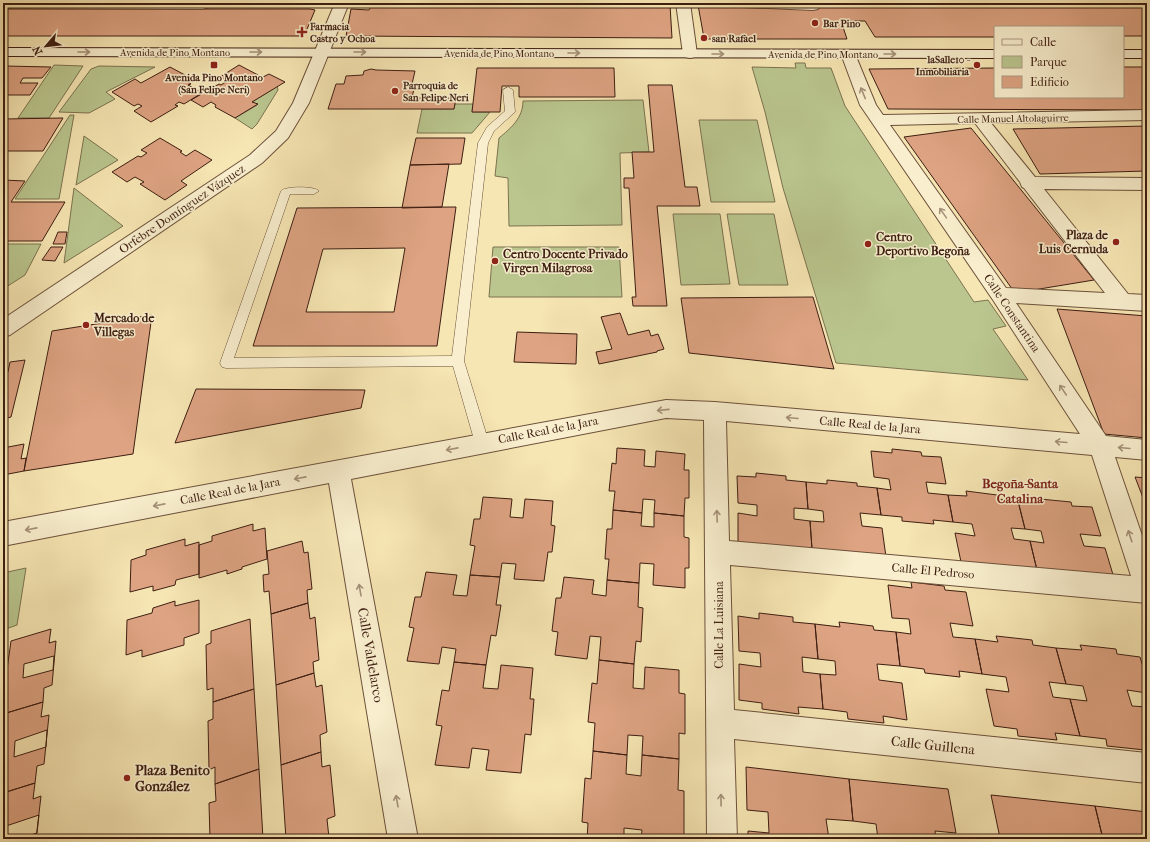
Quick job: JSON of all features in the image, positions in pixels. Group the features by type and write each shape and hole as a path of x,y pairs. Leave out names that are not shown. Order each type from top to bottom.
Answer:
{"street":[{"path":"316,3 321,3"},
{"name":"Orfebre Domínguez Vázquez","path":"3,329 256,159 282,134 301,103 342,3"},
{"path":"683,3 690,54"},
{"path":"743,3 812,6"},
{"path":"3,4 205,4"},
{"name":"Avenida de Pino Montano","path":"3,52 994,54"},
{"name":"Calle Constantina","path":"848,54 868,105 1000,295 1100,446 1147,587"},
{"path":"1124,54 1147,54"},
{"name":"Calle Manuel Altolaguirre","path":"879,120 1147,115"},
{"path":"979,118 1028,183 1122,301"},
{"path":"1028,183 1147,184"},
{"path":"1000,295 1147,303"},
{"name":"Calle Real de la Jara","path":"3,534 666,408 715,411 1147,450"},
{"name":"Calle La Luisiana","path":"715,411 722,839"},
{"name":"Calle Valdelarco","path":"338,471 403,839"},
{"name":"Calle El Pedroso","path":"718,552 1147,590"},
{"name":"Calle Guillena","path":"719,723 1147,768"}],"lane":[{"path":"482,443 458,361 483,143 490,129 510,112 508,90"},
{"path":"314,191 286,191 226,364 458,361"}],"green space":[{"name":"Centro Deportivo Begoña","path":"795,63 805,63 806,68 831,68 845,106 974,302 988,300 1006,326 993,329 1028,380 836,363 783,188 765,112 752,67 796,68"},
{"path":"54,65 83,66 49,118 18,118"},
{"path":"99,66 155,67 106,92 115,99 89,113 59,112 91,69"},
{"path":"277,86 278,90 257,124 252,129 235,118 257,105 252,102"},
{"path":"643,100 649,152 620,153 622,225 509,226 508,178 495,176 499,138 519,118 523,101"},
{"path":"455,104 473,104 472,112 490,112 472,133 417,133 422,109 454,109"},
{"path":"70,115 74,115 59,199 15,199"},
{"path":"699,120 757,120 775,202 711,202"},
{"path":"84,136 118,160 76,185"},
{"path":"74,188 123,226 64,263"},
{"path":"673,214 720,214 730,284 681,285"},
{"path":"727,214 774,214 788,285 739,285"},
{"path":"3,244 41,244 25,275 3,289"},
{"path":"493,247 619,247 622,297 489,297"},
{"path":"26,568 17,625 3,630 3,573"}],"building":[{"path":"811,3 1147,3 1147,36 1124,36 1124,26 994,26 994,37 875,37 865,21 841,21 847,39 707,39 704,38 698,5 813,6"},
{"path":"372,5 670,5 672,38 346,36 351,9 369,10"},
{"path":"3,9 315,10 305,34 299,36 3,36"},
{"path":"239,65 258,75 257,77 261,78 269,74 285,82 252,102 258,104 235,118 215,107 216,105 211,102 203,107 191,100 227,81 220,77"},
{"path":"3,66 51,67 42,78 23,78 20,83 38,83 30,95 3,95"},
{"path":"170,67 185,75 178,79 181,81 183,79 191,84 188,85 202,93 184,104 179,102 175,105 178,106 151,122 134,111 142,106 138,104 134,106 112,92 135,79 141,83"},
{"path":"1124,67 1147,67 1147,110 888,109 869,69 994,68 994,98 1124,98"},
{"path":"477,68 614,68 615,97 519,97 519,86 502,86 500,112 472,112"},
{"name":"Parroquia de San Felipe Neri","path":"371,69 415,71 412,84 415,84 412,98 456,98 454,109 328,109 336,84 344,84 346,76 363,75 364,71"},
{"path":"648,85 672,85 685,187 697,187 700,206 657,206 667,306 633,306 632,297 636,297 629,188 624,188 624,178 634,178 632,152 654,152"},
{"path":"63,118 43,151 3,151 3,119"},
{"path":"1147,126 1147,171 1040,174 1013,129"},
{"path":"971,128 1094,280 1015,293 904,137"},
{"path":"160,138 182,151 180,152 186,156 195,150 212,160 181,181 187,185 165,200 140,184 144,182 135,177 127,182 112,172 138,156 141,157 147,153 141,150"},
{"path":"416,138 465,138 461,164 410,165"},
{"path":"449,164 442,207 402,208 410,165"},
{"path":"3,180 25,181 11,202 65,202 42,241 3,241"},
{"path":"456,207 437,346 253,346 297,208","holes":["405,248 394,312 306,312 323,249"]},
{"path":"58,232 67,232 65,244 53,244"},
{"path":"51,247 63,247 55,261 42,260"},
{"path":"813,297 834,369 689,353 681,298"},
{"path":"1057,309 1147,316 1147,438 1104,434"},
{"path":"620,313 628,335 649,330 651,336 658,334 664,349 657,352 599,364 596,352 612,349 601,317"},
{"path":"152,315 133,454 24,471 52,331"},
{"path":"517,332 577,334 576,364 514,362"},
{"path":"25,360 11,417 3,419 3,373 8,372 10,362"},
{"path":"196,389 365,390 361,408 175,443"},
{"path":"24,444 21,459 26,458 24,471 3,475 3,448"},
{"path":"617,448 645,450 644,466 655,467 656,451 685,454 684,470 689,470 689,498 685,498 684,516 654,513 655,500 643,499 642,513 613,510 615,491 609,491 612,463 616,464"},
{"path":"892,449 921,452 922,456 941,457 946,484 926,482 928,493 948,495 953,522 933,520 934,524 902,521 902,517 881,515 877,488 891,490 889,479 874,477 871,451 892,453"},
{"path":"756,473 786,476 786,480 806,482 808,509 794,508 794,519 810,521 812,549 758,549 758,544 738,542 738,513 757,516 757,505 738,503 737,476 756,477"},
{"path":"1135,477 1147,478 1147,508"},
{"path":"827,480 857,483 857,486 877,488 881,515 860,513 862,526 882,528 886,557 812,549 810,521 824,522 823,511 808,509 806,482 827,484"},
{"path":"966,491 997,495 998,499 1018,501 1025,529 1011,528 1014,539 1030,541 1037,570 961,562 955,533 975,536 972,524 953,522 948,495 967,496"},
{"path":"483,497 512,499 510,517 523,518 525,499 553,501 551,525 555,526 552,552 548,552 544,581 514,579 516,564 502,563 500,577 470,575 475,546 470,545 474,519 480,519"},
{"path":"1040,499 1071,502 1072,506 1092,507 1101,536 1080,534 1084,546 1105,548 1114,578 1037,570 1030,541 1044,543 1041,531 1025,529 1018,501 1041,503"},
{"path":"613,510 642,513 641,526 654,527 654,513 684,516 684,537 689,538 689,568 685,568 685,588 653,585 654,564 640,563 639,583 607,580 609,559 605,559 607,529 612,529"},
{"path":"253,524 253,531 265,528 267,559 242,567 242,569 227,574 227,570 199,578 199,545 212,541 212,536"},
{"path":"185,539 185,546 199,542 199,574 176,580 175,585 153,591 153,586 130,592 131,560 146,555 146,550"},
{"path":"302,541 304,553 308,552 312,589 307,590 308,603 271,614 269,591 264,592 263,575 269,574 267,551"},
{"path":"426,572 457,575 453,595 467,596 470,575 500,577 496,605 501,605 496,636 491,635 486,665 454,662 456,649 442,647 439,664 407,661 414,628 409,627 415,597 421,597"},
{"path":"564,577 594,580 592,594 606,596 607,580 639,583 638,607 643,608 641,642 636,641 634,664 599,660 601,637 590,636 587,659 555,655 558,632 552,631 556,598 561,598"},
{"path":"911,582 944,586 945,590 966,592 973,626 950,623 953,637 975,639 982,674 959,671 960,677 925,673 924,669 900,666 896,632 911,634 909,619 892,618 888,585 912,588"},
{"path":"199,600 199,633 184,638 184,645 142,657 142,650 126,655 127,620 152,613 153,608 175,601 175,606"},
{"path":"308,603 310,619 315,617 319,660 313,662 314,673 276,685 271,614"},
{"path":"759,613 793,617 793,622 815,624 818,659 802,657 803,672 820,674 823,709 798,707 799,714 762,709 762,703 739,700 739,664 761,667 760,653 739,651 738,616 759,619"},
{"path":"250,619 254,689 213,702 213,688 207,690 206,645 211,643 211,631"},
{"path":"839,622 873,626 874,630 896,632 900,666 877,664 879,680 902,683 907,720 883,716 884,723 848,719 847,712 823,709 820,674 836,675 835,661 818,659 815,624 840,627"},
{"path":"51,629 49,643 56,641 52,685 44,688 43,702 3,714 3,698 11,641"},
{"path":"996,636 1032,640 1033,645 1056,648 1066,684 1049,682 1053,697 1070,699 1080,736 1055,733 1057,740 1018,736 1017,729 994,726 986,689 1009,692 1006,677 982,674 975,639 998,642"},
{"path":"1080,645 1116,649 1117,654 1140,657 1147,680 1147,693 1127,690 1132,706 1147,707 1147,744 1143,743 1145,750 1107,746 1106,739 1080,736 1070,699 1087,701 1083,686 1066,684 1056,648 1082,650"},
{"path":"54,656 53,670 23,678 24,664"},
{"path":"599,660 634,664 633,688 644,689 645,667 679,670 679,693 685,694 685,734 679,733 679,759 642,755 643,736 628,735 627,755 593,751 595,723 588,722 592,683 597,684"},
{"path":"454,662 486,665 483,688 498,689 501,665 533,668 530,699 534,699 531,735 525,734 521,773 486,770 489,750 472,748 469,768 435,765 442,726 436,725 442,690 449,691"},
{"path":"314,673 316,687 322,685 327,732 320,735 321,752 281,765 276,685"},
{"path":"254,689 259,769 215,784 215,767 209,770 208,721 213,719 213,702"},
{"path":"43,702 41,717 49,715 44,764 37,766 35,783 3,793 3,714"},
{"path":"47,730 46,747 14,757 15,741"},
{"path":"593,751 627,755 626,774 641,776 642,755 679,759 678,790 684,791 684,836 679,836 679,839 641,839 642,830 624,828 624,839 587,839 588,823 582,822 585,778 591,779"},
{"path":"321,752 322,767 330,765 335,816 327,819 329,838 286,839 281,765"},
{"path":"746,767 849,779 853,821 826,819 829,839 748,839 748,831 769,833 768,812 747,810"},
{"path":"259,769 263,839 210,839 209,803 216,801 215,784"},
{"path":"849,779 948,789 956,833 935,831 936,839 878,839 876,824 853,821"},
{"path":"35,783 33,799 41,796 36,839 3,839 3,793"},
{"path":"991,795 1095,806 1103,839 1000,838"},
{"path":"1095,806 1147,812 1147,839 1103,839"},
{"path":"39,815 37,833 18,839 4,839 6,826"}],"place":[{"name":"Bar Pino","path":"815,23"},
{"name":"Farmacia Castro y Ochoa","path":"302,32"},
{"name":"san Rafael","path":"704,38"},
{"name":"Avenida Pino Montano (San Felipe Neri)","path":"214,65"},
{"name":"laSalle10 - Inmobiliaria","path":"977,65"},
{"name":"Parroquia de San Felipe Neri","path":"395,91"},
{"name":"Plaza de Luis Cernuda","path":"1116,242"},
{"name":"Centro Deportivo Begoña","path":"868,244"},
{"name":"Centro Docente Privado Virgen Milagrosa","path":"495,261"},
{"name":"Mercado de Villegas","path":"86,325"},
{"name":"Plaza Benito González","path":"127,778"}],"district":[{"name":"Begoña-Santa Catalina","path":"1020,490"}]}
